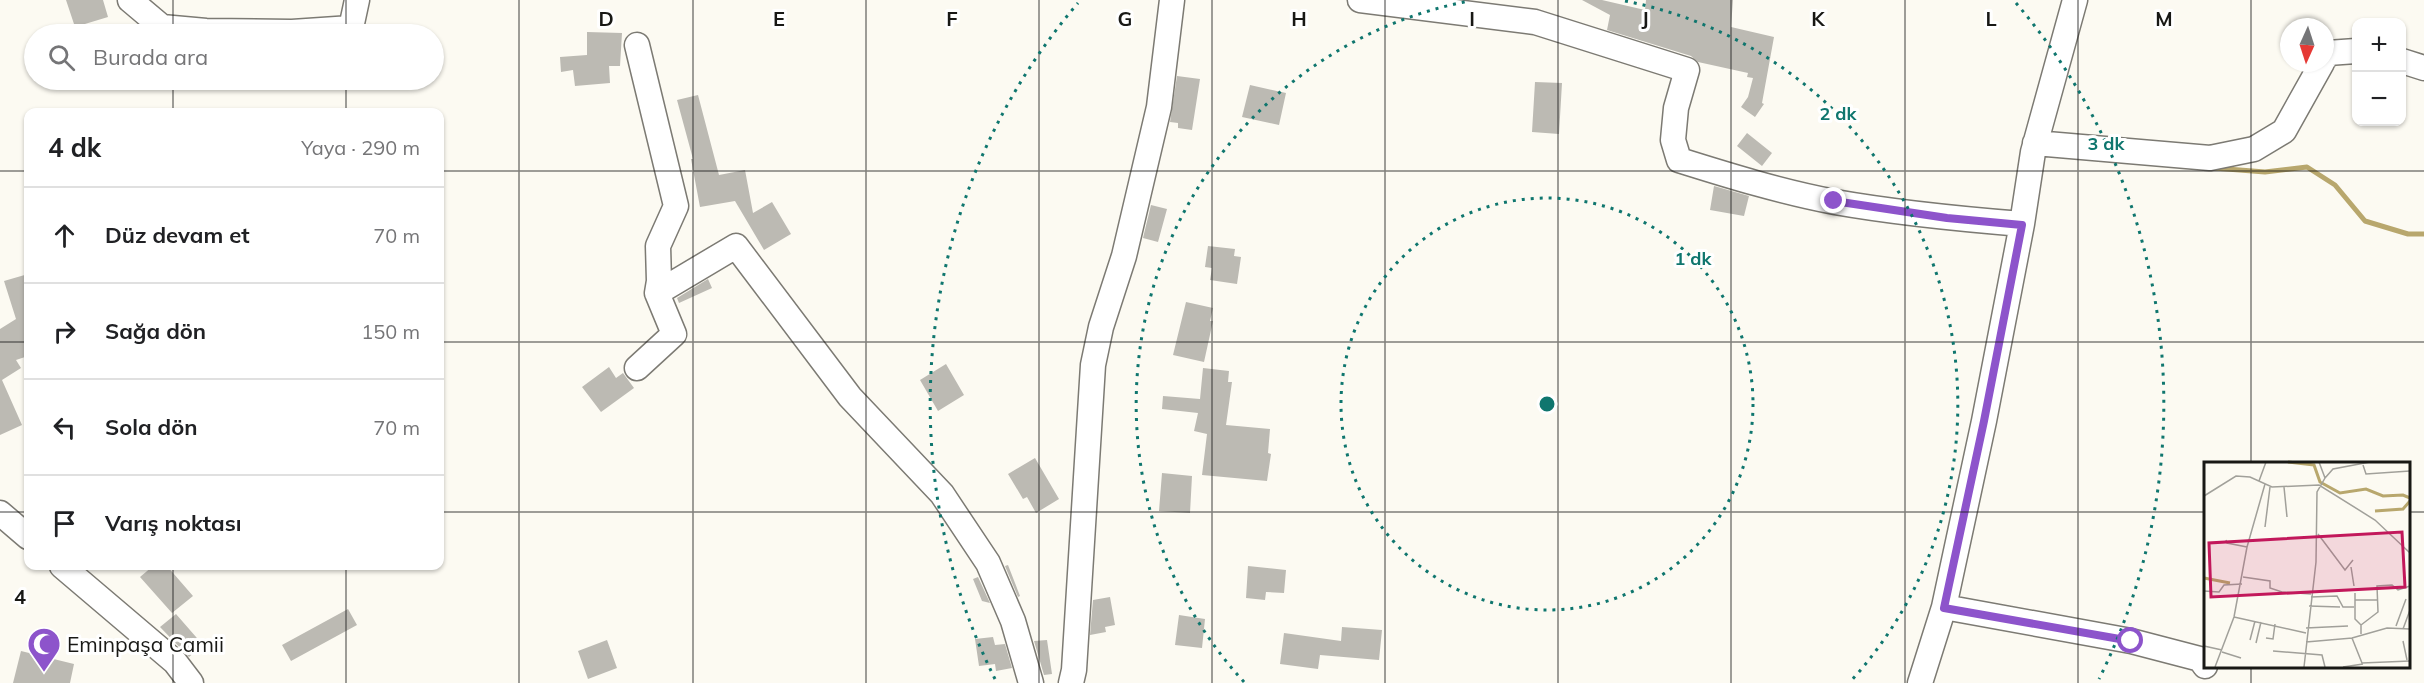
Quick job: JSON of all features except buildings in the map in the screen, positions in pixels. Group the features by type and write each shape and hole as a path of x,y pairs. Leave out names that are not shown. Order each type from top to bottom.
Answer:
{"street":[{"path":"130,0 158,24"},
{"path":"352,24 357,0"},
{"path":"1071,683 1074,670 1093,365 1101,327 1124,256 1159,107 1172,0"},
{"path":"1360,0 1535,22 1687,70 1676,108 1673,140 1679,160 1746,181 1834,201 1947,218 2022,225"},
{"path":"1920,683 1944,608 1984,421 2022,225 2035,143 2075,0"},
{"path":"637,45 676,206 658,246 657,293 674,334 638,368"},
{"path":"2334,52 2352,51"},
{"path":"2406,63 2424,68"},
{"path":"2035,143 2210,158 2254,149 2284,131 2317,72"},
{"path":"657,293 736,246 850,397 942,494 988,563 1013,621 1031,683"},
{"path":"0,513 24,534"},
{"path":"67,570 175,662 191,683"},
{"path":"1944,608 2131,641 2200,659 2204,665"},
{"path":"2207,668 2211,673 2208,683"}],"waterway":[{"path":"2214,168 2265,172 2307,167 2335,185 2365,221 2408,234 2424,234"}],"place":[{"name":"Eminpaşa Camii","path":"44,673"}],"route":[{"path":"1834,201 1947,218 2022,225 1984,421 1944,608 2131,641"}]}
